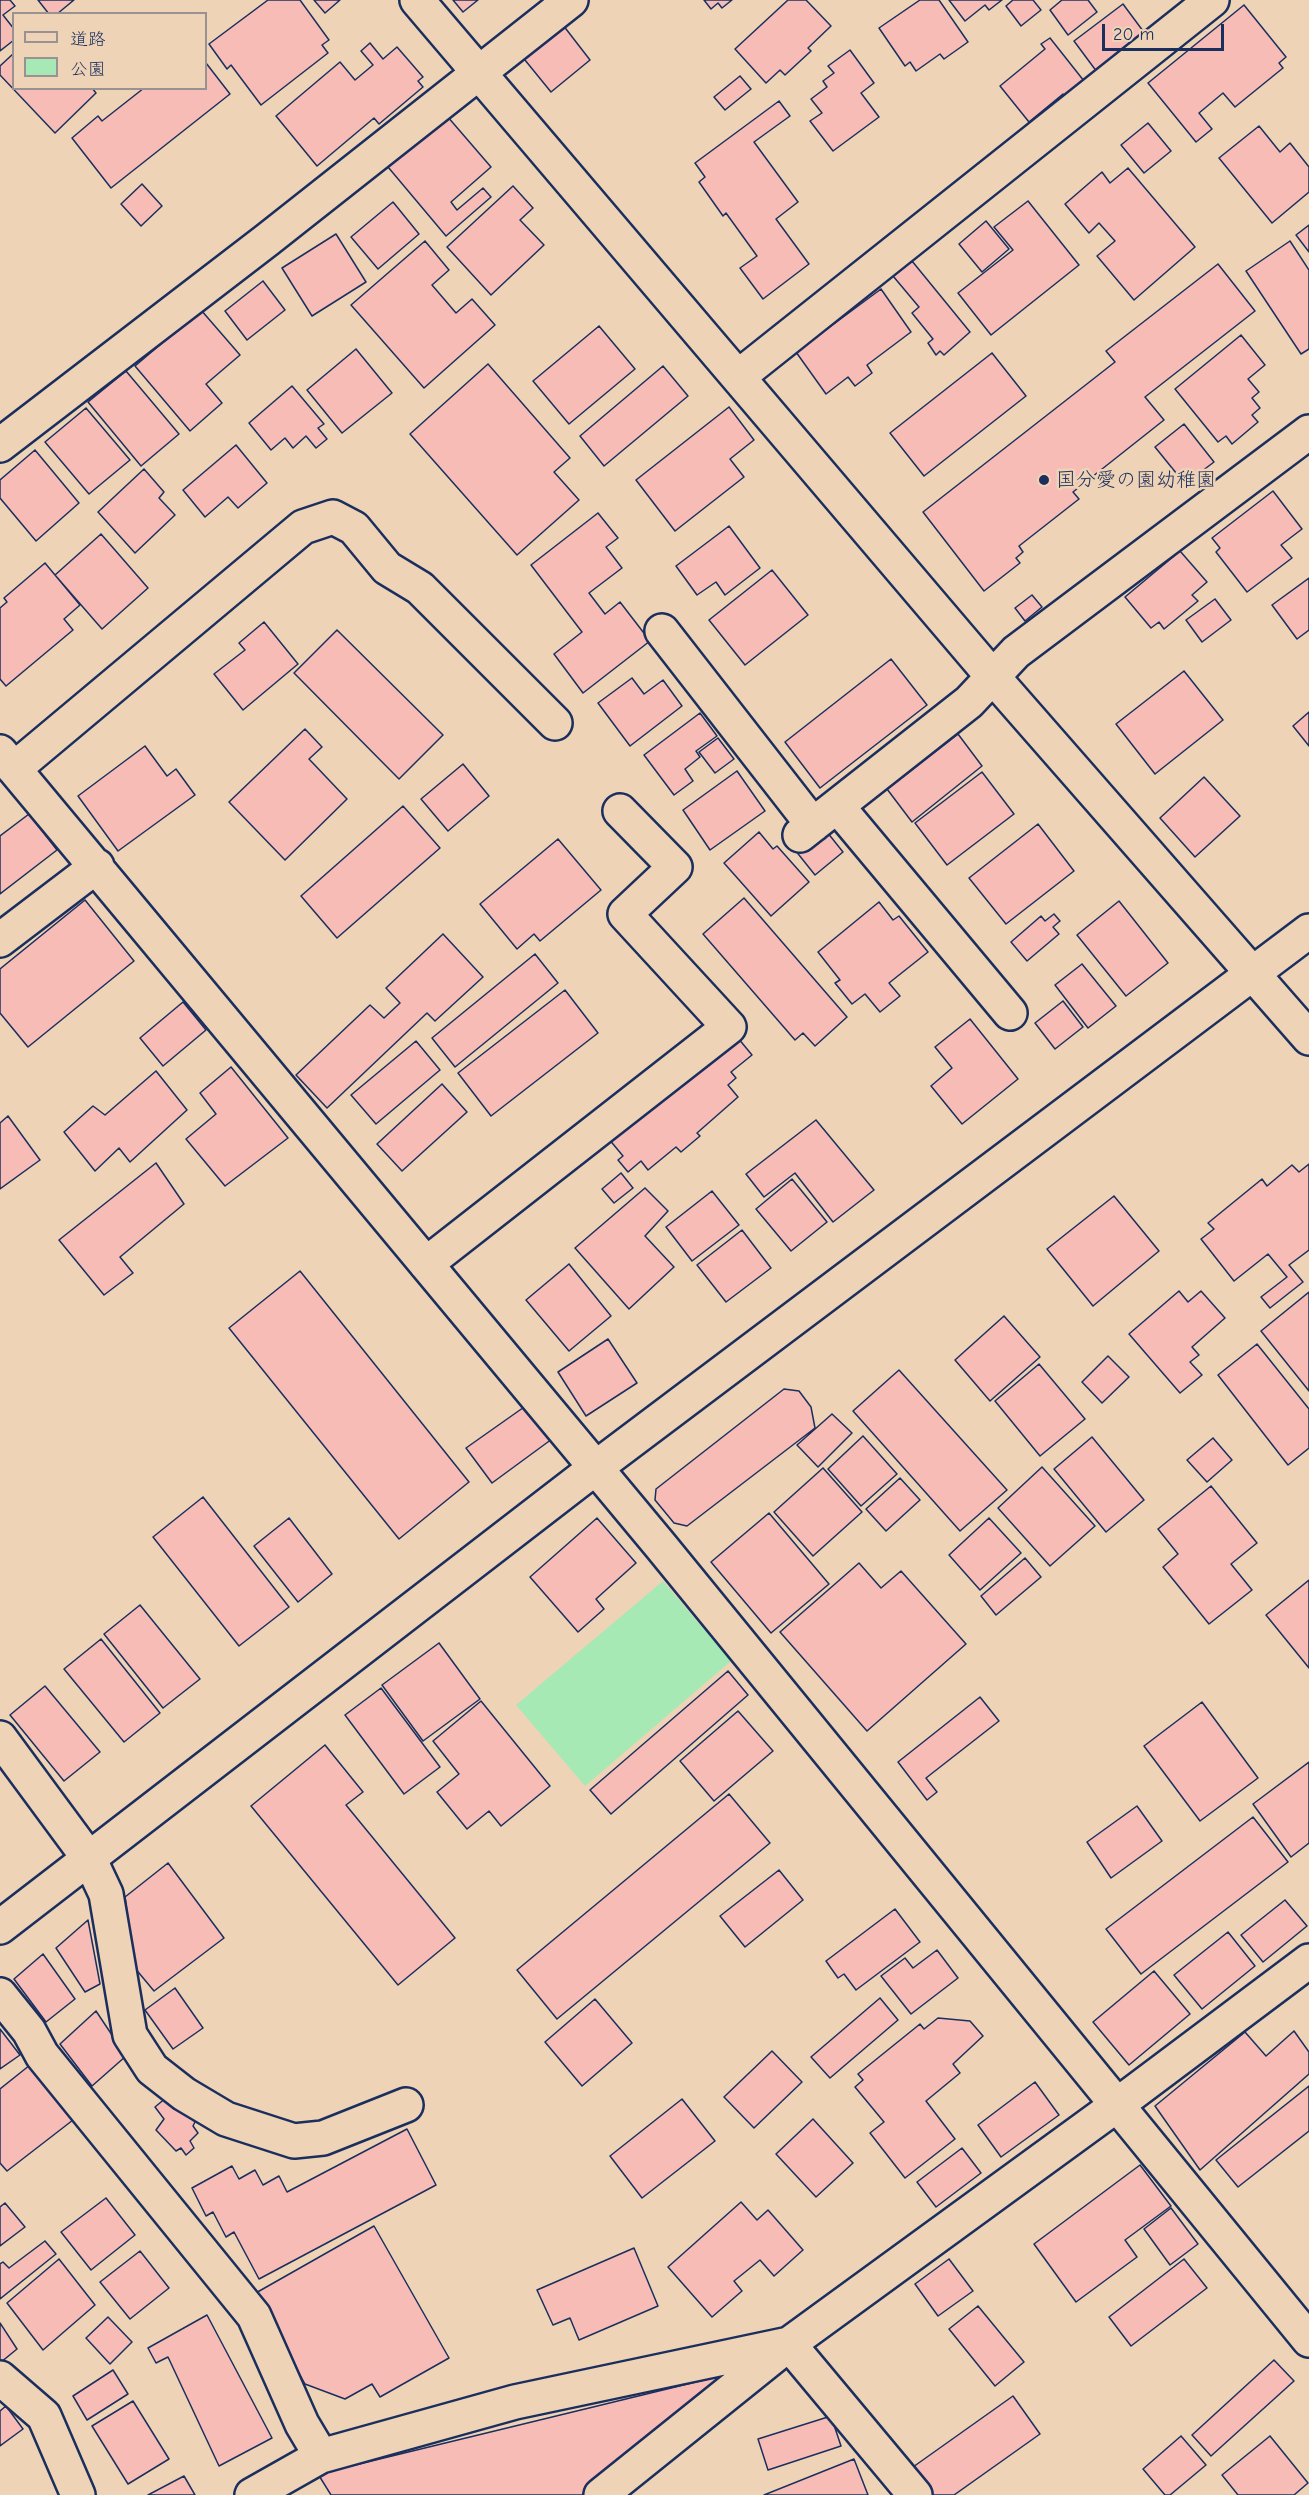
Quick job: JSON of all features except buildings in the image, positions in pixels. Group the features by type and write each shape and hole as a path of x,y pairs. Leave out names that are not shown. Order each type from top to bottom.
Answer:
{"street":[{"path":"417,0 993,677 1309,1038"},
{"path":"0,445 267,240 571,0"},
{"path":"738,377 1212,0"},
{"path":"817,822 969,702 1016,652 1309,432"},
{"path":"555,723 420,588 387,568 354,528 333,517 303,526 7,760 594,1469 660,1545 1309,2340"},
{"path":"662,631 817,822 1010,1013"},
{"path":"426,1264 729,1027 625,915 675,867 621,811"},
{"path":"0,940 97,866"},
{"path":"0,1927 90,1860 594,1469 1309,931"},
{"path":"0,1738 90,1860 106,1894 130,2035 152,2068 226,2119 294,2141 322,2138 406,2105"},
{"path":"601,2495 789,2344 1117,2105 1309,1961"},
{"path":"0,1995 28,2031 42,2055 254,2316 302,2424 321,2456"},
{"path":"252,2495 298,2484 321,2456 514,2402 789,2344"},
{"path":"789,2344 915,2495"},
{"path":"0,2378 44,2416 78,2495"}],"green space":[{"path":"663,1581 731,1661 585,1786 516,1705"}],"place":[{"name":"国分愛の園幼稚園","path":"1044,480"}]}
